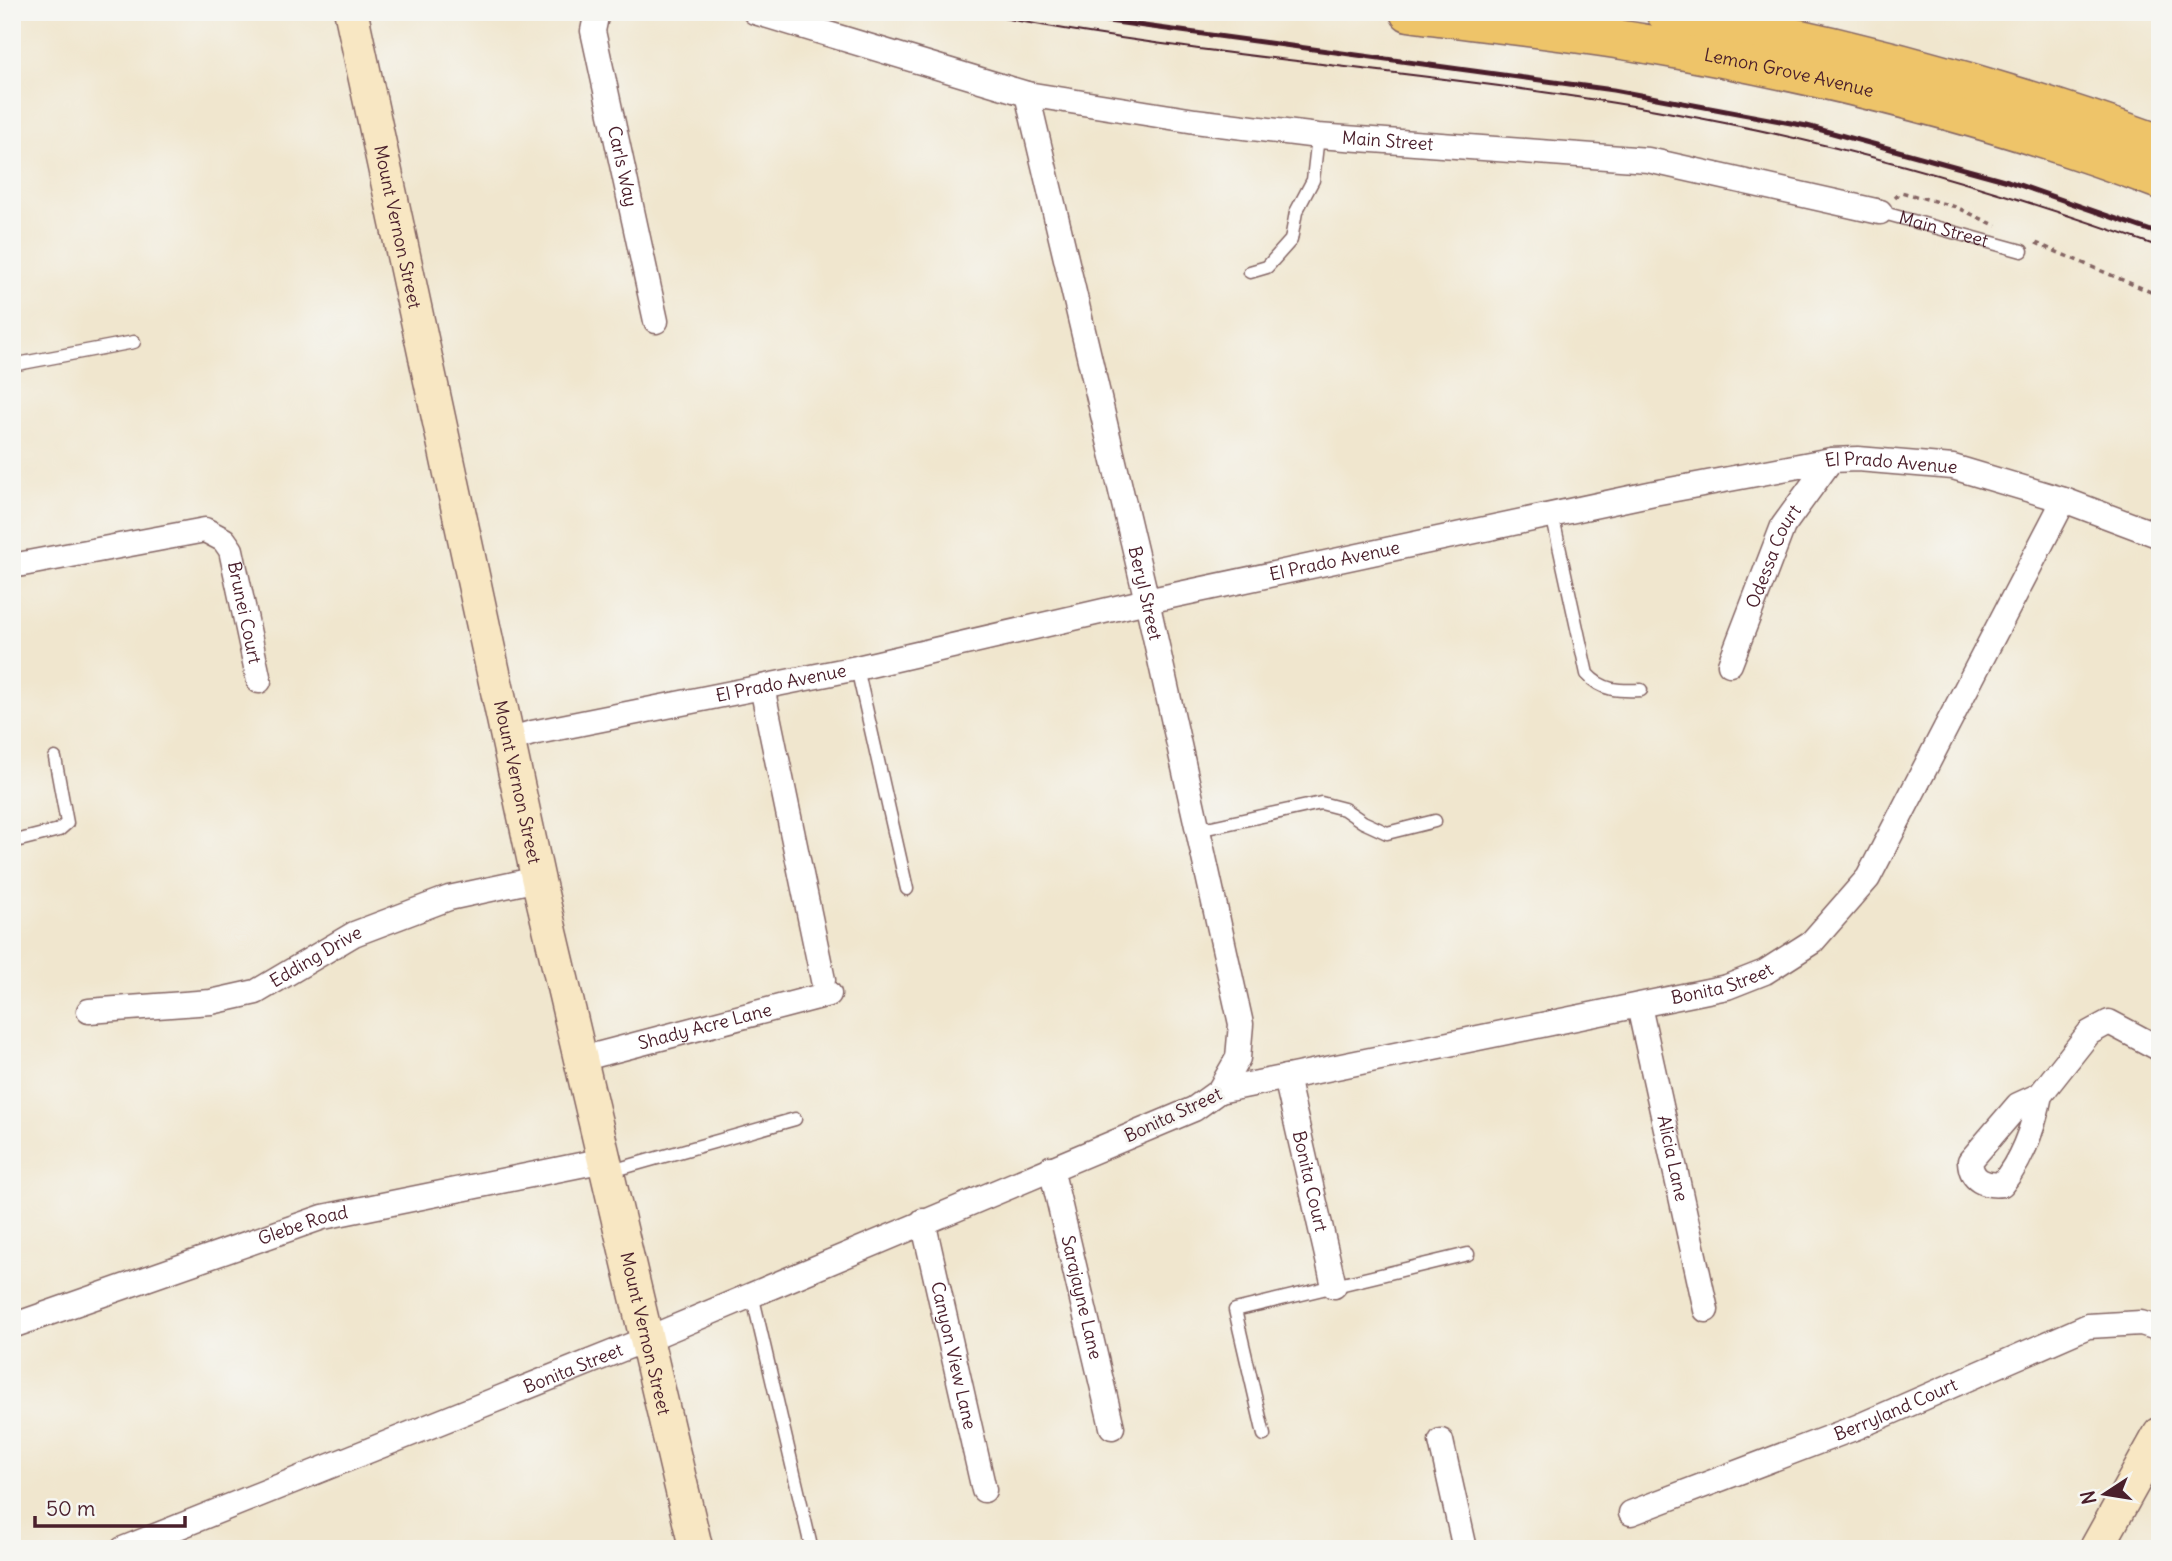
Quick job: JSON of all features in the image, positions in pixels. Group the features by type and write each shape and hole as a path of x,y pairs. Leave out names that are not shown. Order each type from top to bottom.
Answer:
{"main road":[{"name":"Lemon Grove Avenue","path":"1409,12 1638,43 1751,64 1953,113 2160,180"},
{"name":"Lemon Grove Avenue","path":"1665,12 1829,44 1975,82 2160,144"}],"street":[{"name":"Mount Vernon Street","path":"351,12 538,879 696,1549"},
{"name":"Carls Way","path":"597,12 593,31 656,321"},
{"name":"Main Street","path":"755,12 1027,94 1195,121 1318,136 1648,160 1880,212"},
{"name":"Beryl Street","path":"1027,94 1147,601 1241,1024 1238,1058 1219,1091"},
{"name":"El Prado Avenue","path":"509,740 857,668 1147,601 1552,514 1831,460 1858,459 1952,467 2064,500 2160,536"},
{"name":"Odessa Court","path":"1730,664 1783,526 1831,460"},
{"name":"Bonita Street","path":"123,1549 647,1339 1194,1109 1219,1091 1727,987 1765,972 1812,942 1868,878 2064,500"},
{"name":"Brunei Court","path":"12,566 205,530 224,540 231,550 259,681"},
{"name":"Shady Acre Lane","path":"581,1059 826,987 762,687"},
{"name":"Edding Drive","path":"89,1011 211,1002 256,992 354,934 449,898 538,879"},
{"name":"Alicia Lane","path":"1639,1006 1706,1310"},
{"path":"2040,1095 2089,1033 2109,1022 2160,1049"},
{"name":"Bonita Court","path":"1286,1077 1334,1286"},
{"name":"Glebe Road","path":"12,1326 323,1217 606,1166"},
{"name":"Sarajayne Lane","path":"1051,1168 1112,1427"},
{"name":"Canyon View Lane","path":"923,1221 984,1490"},
{"name":"Berryland Court","path":"1631,1513 1857,1427 2088,1326 2141,1323 2160,1329"},
{"path":"2096,1549 2160,1434"},
{"path":"1441,1441 1465,1549"}],"lane":[{"path":"1250,272 1267,267 1291,240 1296,212 1314,180 1318,136"},
{"name":"Main Street","path":"1880,212 2022,251"},
{"path":"12,365 134,342"},
{"path":"1552,514 1587,674 1597,684 1617,691 1641,690"},
{"path":"857,668 907,889"},
{"path":"12,842 59,830 67,823 55,758"},
{"path":"1198,830 1321,803 1344,809 1387,833 1435,821"},
{"path":"606,1166 795,1119"},
{"path":"1264,1435 1235,1310 1468,1254"},
{"path":"752,1294 810,1542"}],"tram line":[{"path":"973,12 1146,42 1494,85 1730,124 1916,169 2160,247"}],"railway":[{"path":"1042,12 1613,90 1807,126 2008,181 2160,234"}]}
